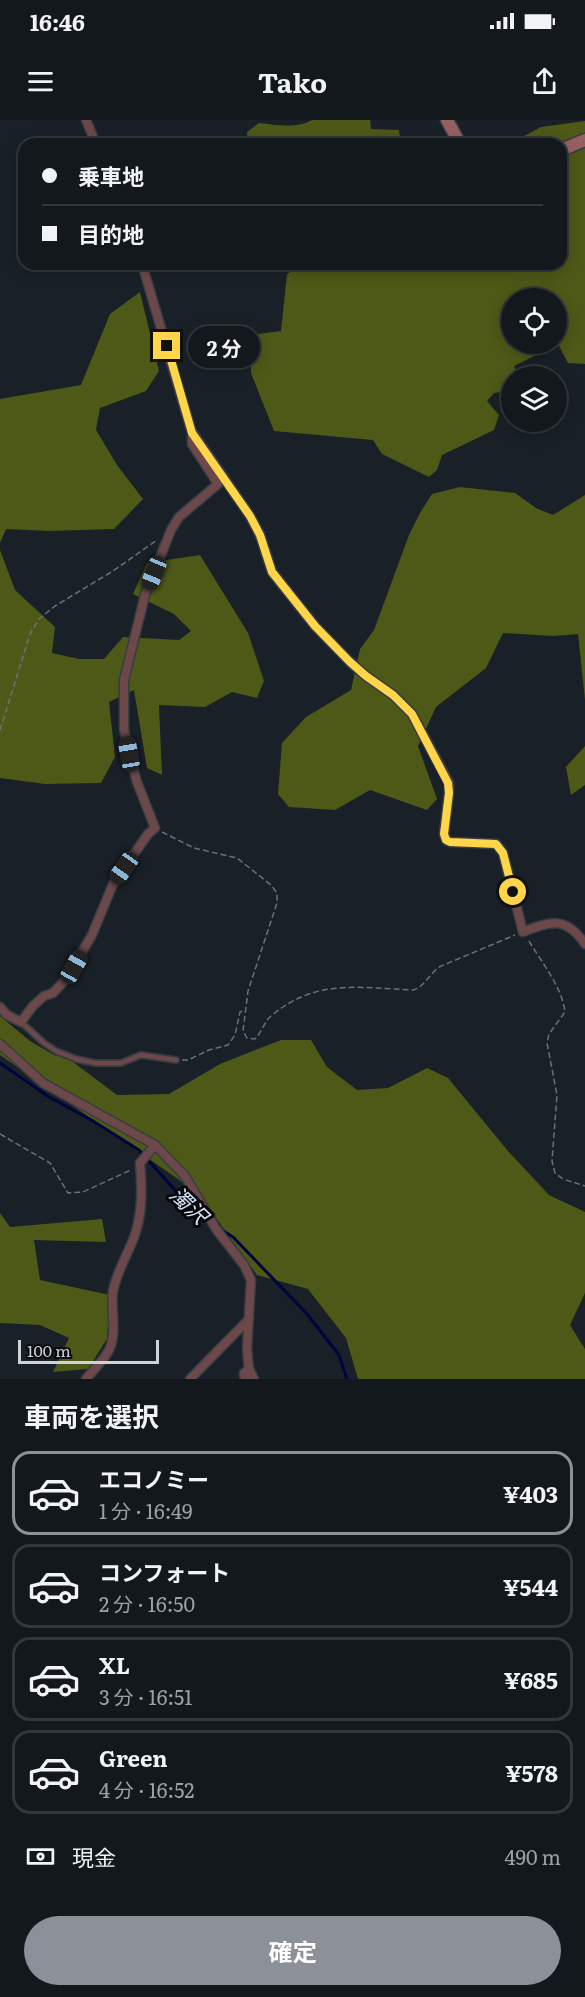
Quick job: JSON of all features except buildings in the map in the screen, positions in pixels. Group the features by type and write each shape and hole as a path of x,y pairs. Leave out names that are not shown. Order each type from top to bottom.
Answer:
{"street":[{"path":"86,120 94,138"},
{"path":"447,120 457,138"},
{"path":"567,148 585,140"},
{"path":"0,1007 7,1015 21,1022 44,996 53,993 66,979 92,935 113,884 148,834 155,828 137,783 129,754 124,729 124,680 145,595 171,530 179,517 218,484 192,444 192,433 144,270"},
{"path":"192,433 250,516 260,535 272,572 315,626 350,662 393,695 412,714 448,783 444,834 446,840 496,844 503,853 523,932 555,922 568,925 585,944"},
{"path":"0,1044 43,1083 154,1145 185,1176 216,1229 244,1265 251,1280 247,1348 249,1370 254,1379"},
{"path":"86,1379 109,1350 114,1332 113,1292 121,1263 133,1239 141,1213 140,1164 154,1145"},
{"path":"190,1379 249,1319"},
{"path":"245,1379 244,1373 249,1370"}],"lane":[{"path":"21,1022 50,1047 76,1059 95,1063 121,1063 141,1055 176,1060"}],"path":[{"path":"0,730 30,634 39,619 55,606 113,571 153,543 167,529 171,530"},
{"path":"155,828 194,848 237,858 271,885 277,893 277,903 248,991 243,1030 247,1038 255,1039 261,1033 267,1019 305,994 348,986 418,989 428,975 439,967 523,932 564,1003 565,1012 549,1034 547,1042 556,1095 552,1161 555,1173 563,1179 585,1186"},
{"path":"176,1060 188,1060 209,1050 228,1045 235,1035 240,1012 244,1011"},
{"path":"0,1134 50,1163 68,1193 83,1192 140,1164"}],"green space":[{"path":"312,120 370,120 371,129 399,130 400,138 248,138 247,132 259,123 293,125"},
{"path":"585,121 585,364 568,363 563,354 567,354 567,288 501,288 501,354 538,354 514,366 501,366 501,392 494,393 487,401 499,415 494,430 442,455 437,470 429,477 382,454 373,440 274,431 251,373 251,335 281,331 287,274 290,270 567,270 567,138 520,138 541,127"},
{"path":"140,292 159,371 146,391 100,408 96,430 117,465 143,499 114,529 49,531 6,529 0,543 0,399 81,385 110,314"},
{"path":"460,487 515,493 536,508 553,515 585,495 585,700 578,634 553,636 503,633 486,668 436,707 418,746 437,799 427,810 370,790 335,810 289,807 278,794 282,743 306,717 351,690 360,649 374,630 409,535 420,513 432,494"},
{"path":"0,550 15,590 55,627 52,653 79,659 104,659 123,637 179,640 191,631 174,614 133,594 147,563 200,555 248,633 264,681 257,698 232,692 205,707 159,705 162,775 147,768 134,690 109,702 115,757 101,783 45,784 0,778"},
{"path":"585,746 585,785 571,795 566,767"},
{"path":"0,1016 30,1041 54,1055 69,1059 117,1095 169,1094 220,1064 281,1040 311,1040 327,1067 357,1090 388,1088 427,1068 448,1078 508,1151 549,1195 585,1212 585,1293 570,1325 585,1349 585,1379 358,1379 346,1338 308,1289 257,1275 198,1193 0,1055"},
{"path":"0,1213 10,1227 102,1219 106,1242 34,1240 40,1280 110,1295 107,1339 88,1369 53,1372 69,1338 40,1325 0,1323"}],"waterway":[{"name":"濁沢","path":"0,1063 49,1097 139,1150 199,1217 209,1223"},
{"name":"濁沢","path":"220,1229 233,1237 307,1314 339,1355 347,1379"}],"route":[{"path":"167,346 192,433 250,516 260,535 272,572 315,626 350,662 393,695 412,714 448,783 444,834 446,840 496,844 503,853 513,892"}]}
